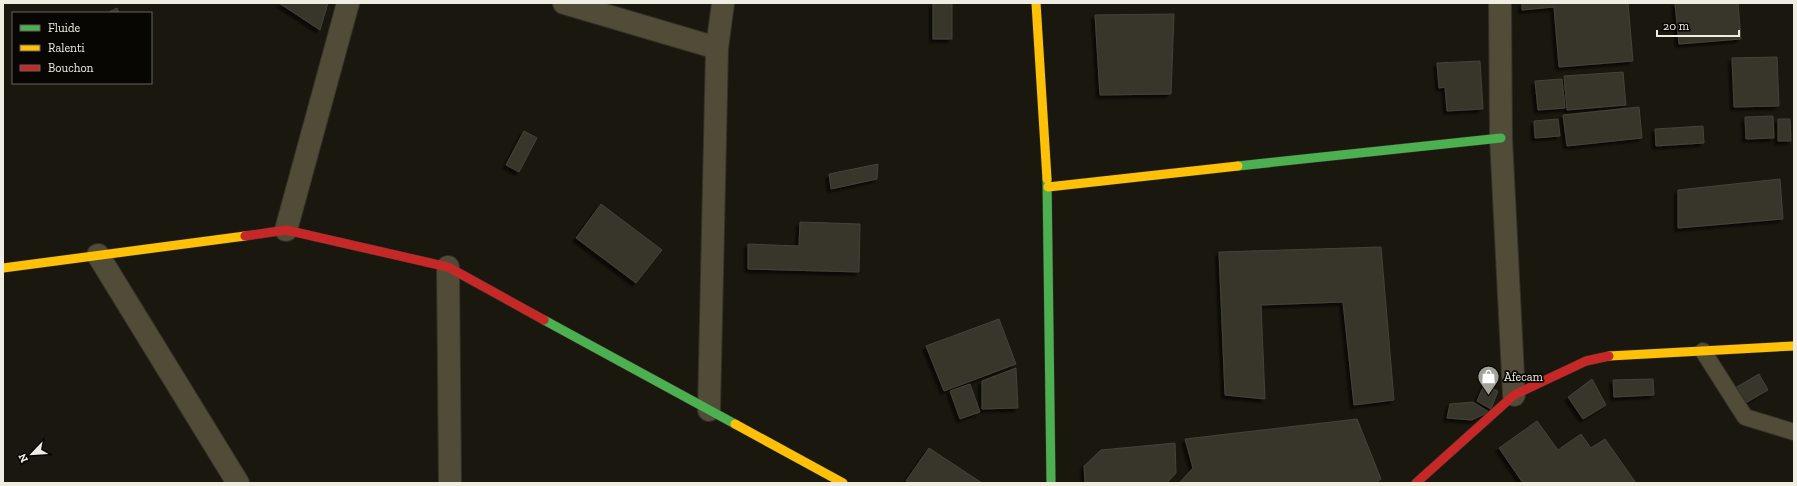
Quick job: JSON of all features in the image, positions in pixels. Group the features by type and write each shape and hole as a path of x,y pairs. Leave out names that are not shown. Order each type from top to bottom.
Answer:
{"street":[{"path":"286,230 348,3"},
{"path":"564,3 717,48"},
{"path":"709,410 717,48 723,3"},
{"path":"1036,3 1048,187 1051,483"},
{"path":"1500,3 1500,138 1514,395"},
{"path":"1048,187 1500,138"},
{"path":"3,268 286,230 448,267 843,483"},
{"path":"98,255 238,483"},
{"path":"448,267 450,483"},
{"path":"1416,483 1514,395 1586,361 1613,355 1794,346"}],"lane":[{"path":"1703,351 1745,418 1794,432"}],"building":[{"path":"279,3 328,3 320,30"},
{"path":"933,3 952,3 952,39 933,39"},
{"path":"1522,3 1628,3 1633,61 1559,67 1554,7 1522,10"},
{"path":"1675,3 1738,3 1741,39 1679,44"},
{"path":"117,8 119,12 109,12"},
{"path":"1174,14 1171,94 1100,95 1095,15"},
{"path":"1777,57 1779,106 1734,107 1732,58"},
{"path":"1480,61 1483,109 1447,111 1445,87 1439,88 1437,63"},
{"path":"1623,72 1626,105 1567,110 1564,76"},
{"path":"1562,79 1565,108 1538,110 1535,81"},
{"path":"1639,107 1642,138 1567,146 1563,115"},
{"path":"1773,116 1774,138 1746,139 1745,117"},
{"path":"1558,119 1560,136 1535,138 1534,121"},
{"path":"1778,119 1790,119 1791,141 1778,141"},
{"path":"1703,126 1704,143 1656,146 1655,129"},
{"path":"524,131 537,138 519,172 506,165"},
{"path":"878,164 877,179 831,189 829,174"},
{"path":"1780,179 1783,219 1678,228 1678,190"},
{"path":"601,204 662,250 636,283 576,238"},
{"path":"800,222 860,224 859,272 748,269 748,244 799,246"},
{"path":"1381,247 1394,400 1354,405 1343,302 1261,305 1265,399 1225,395 1219,252"},
{"path":"999,319 1016,364 944,391 926,346"},
{"path":"1016,368 1018,408 982,409 982,381"},
{"path":"1759,374 1768,390 1744,404 1735,388"},
{"path":"1592,379 1606,405 1583,419 1568,397"},
{"path":"1653,379 1654,395 1614,397 1613,380"},
{"path":"970,384 980,412 960,419 950,391"},
{"path":"1484,385 1498,391 1491,409 1477,401"},
{"path":"1473,402 1489,412 1472,420 1447,418 1450,404"},
{"path":"1357,419 1381,479 1376,483 1179,483 1193,468 1185,439"},
{"path":"1537,421 1558,450 1581,434 1591,448 1605,439 1636,483 1523,483 1499,448"},
{"path":"1175,443 1176,473 1167,483 1085,483 1084,466 1101,450"},
{"path":"929,448 982,483 910,483 906,481"}],"traffic: fast":[{"path":"1238,166 1501,138"},
{"path":"1047,179 1051,483"},
{"path":"544,320 735,424"}],"traffic: slow":[{"path":"1036,3 1047,179"},
{"path":"1048,187 1238,166"},
{"path":"3,268 245,236"},
{"path":"1609,356 1794,346"},
{"path":"735,424 843,483"}],"traffic: jam":[{"path":"245,236 286,230 448,267 544,320"},
{"path":"1416,483 1514,395 1586,361 1609,356"}],"place":[{"name":"Afecam","path":"1489,396"}]}
